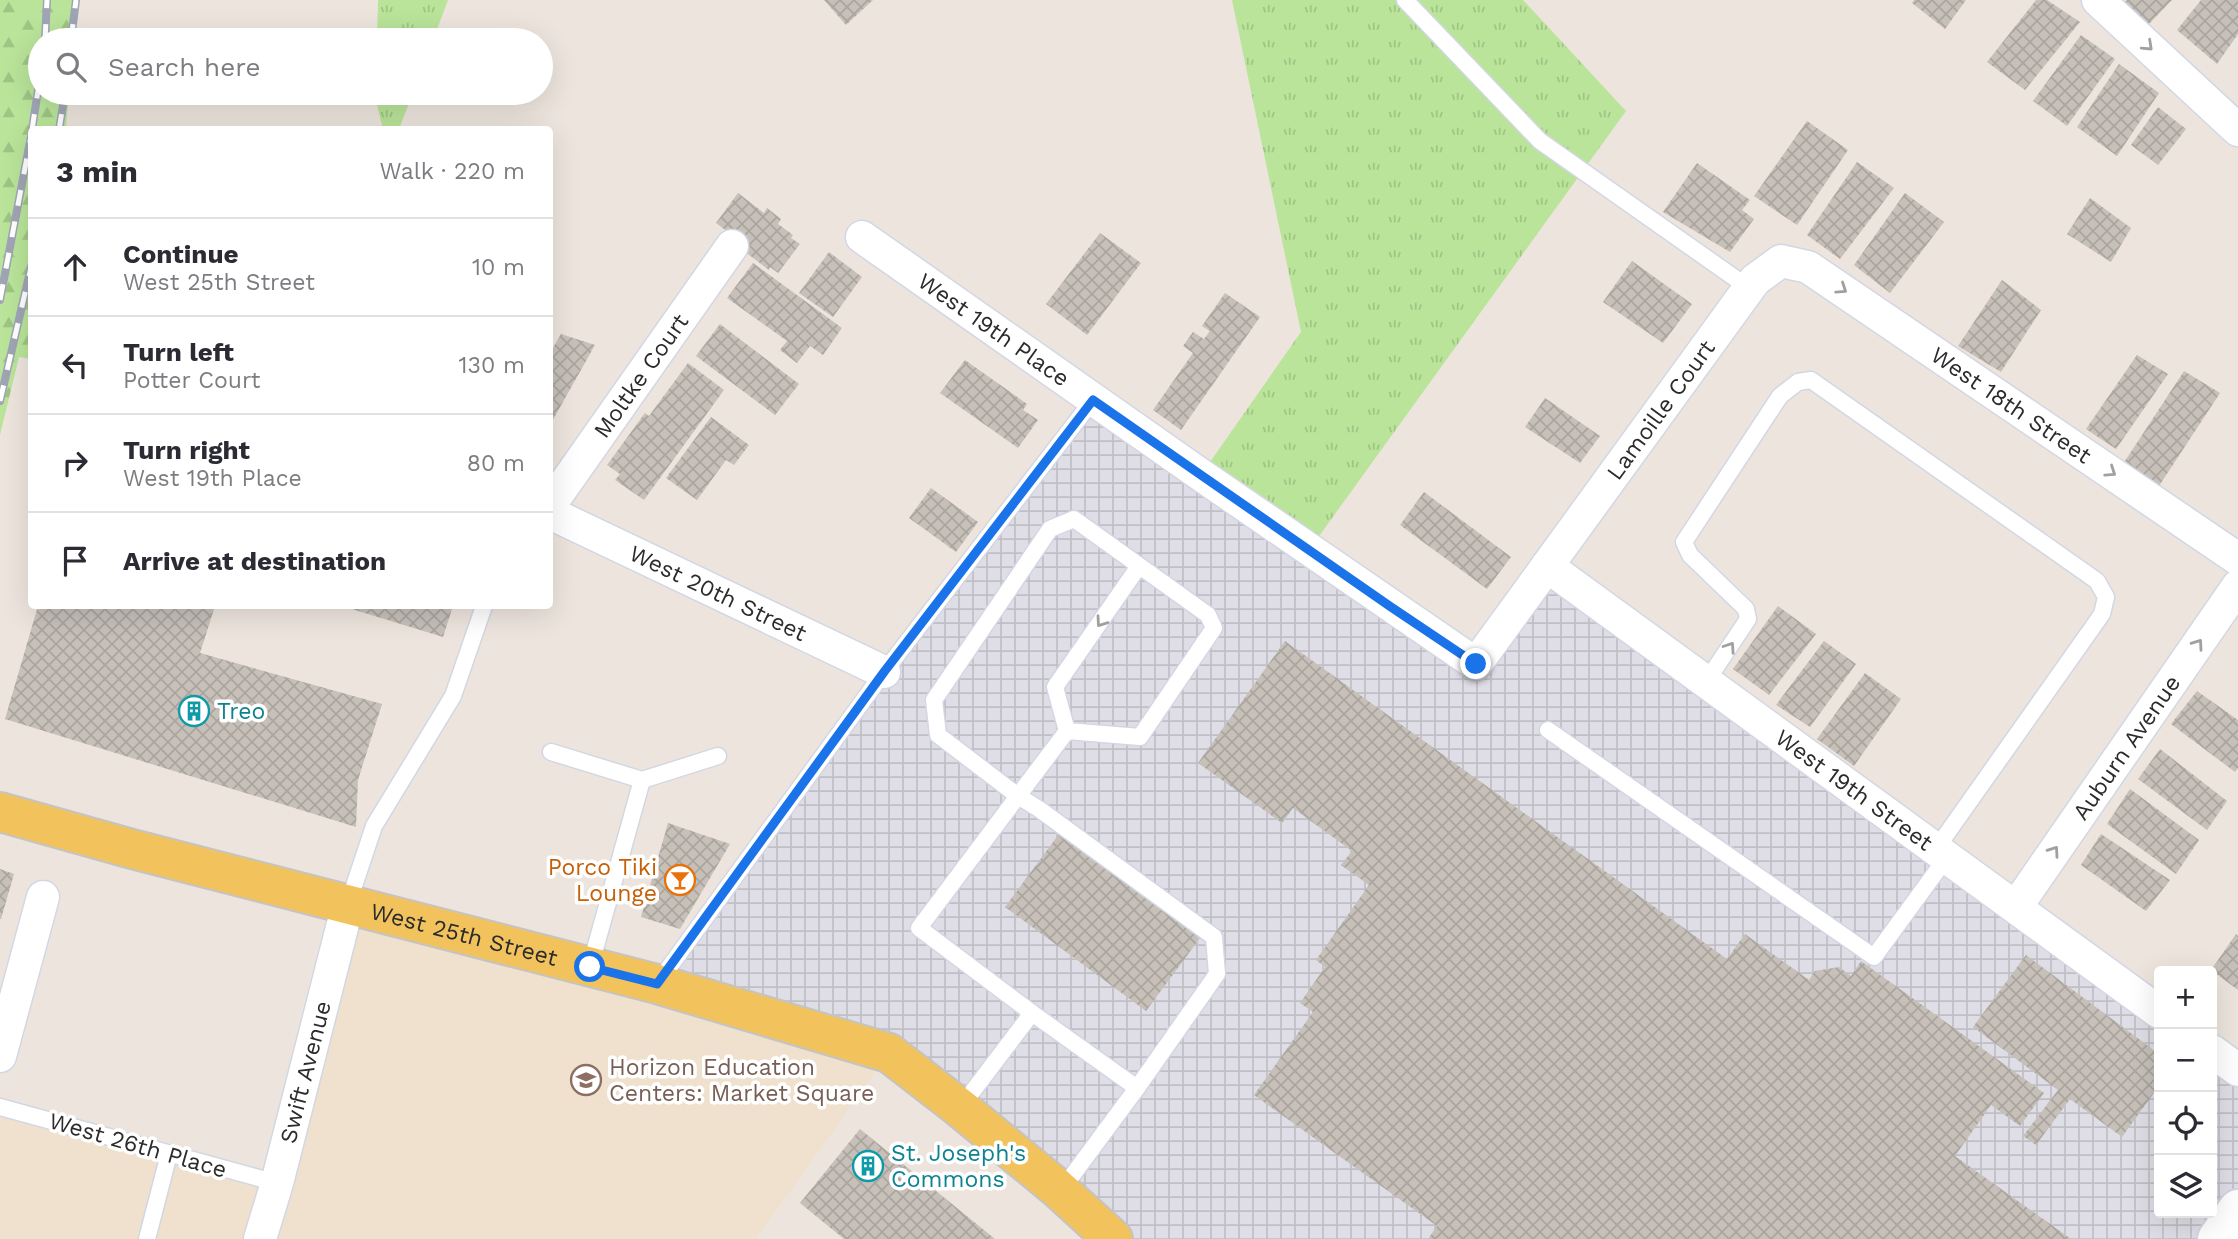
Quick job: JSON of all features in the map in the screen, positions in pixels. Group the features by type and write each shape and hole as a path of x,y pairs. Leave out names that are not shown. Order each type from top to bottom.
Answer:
{"main road":[{"name":"West 25th Street","path":"0,812 132,849 657,984 889,1053 960,1108 1113,1239"}],"street":[{"path":"2098,0 2238,130"},
{"name":"West 19th Place","path":"862,237 1476,664 1547,566"},
{"name":"Moltke Court","path":"553,501 732,246"},
{"name":"Lamoille Court","path":"1547,566 1755,280 1781,261"},
{"name":"West 18th Street","path":"1781,261 1808,267 2238,559"},
{"name":"West 20th Street","path":"553,514 884,672"},
{"name":"West 19th Street","path":"1547,566 2154,1008"},
{"name":"Auburn Avenue","path":"2015,907 2238,586"},
{"path":"0,1056 43,897"},
{"name":"Swift Avenue","path":"260,1239 348,904"},
{"path":"2217,1055 2238,1070"},
{"path":"2217,1239 2238,1209"}],"lane":[{"path":"1405,0 1539,141 1749,288"},
{"path":"1548,730 1874,957 1942,853 1962,812 2102,614 2106,597 2097,580 1811,380 1798,382 1780,396 1684,542 1690,555 1746,609 1748,620 1706,682"},
{"path":"657,984 884,672 1093,400"},
{"path":"1060,1192 1217,974 1214,937 938,735 934,700 1050,529 1074,519 1208,615 1214,628 1140,737 1067,731"},
{"path":"1067,731 1055,687 1139,566"},
{"path":"348,904 374,826 453,696 483,609"},
{"path":"1067,731 919,928 1137,1088"},
{"path":"551,752 642,780 718,756"},
{"path":"590,967 642,780"},
{"path":"960,1108 1032,1013"},
{"name":"West 26th Place","path":"0,1107 276,1183"},
{"path":"146,1239 169,1154"}],"shaded area":[{"path":"1093,400 1476,664 1547,566 2154,1008 2154,1218 2217,1218 2217,1055 2238,1070 2238,1209 2217,1239 1113,1239 889,1053 657,984"},
{"name":"Horizon Education Centers: Market Square","path":"348,904 889,1053 756,1239 0,1239 0,1107 276,1183"}],"green space":[{"path":"0,0 79,0 76,28 28,28 28,105 68,105 66,126 28,126 28,358 19,357 0,435"},
{"path":"378,0 448,0 438,28 377,28"},
{"path":"1232,0 1523,0 1626,111 1309,550 1201,475 1301,332"},
{"path":"377,105 408,105 400,126 382,126"}],"building":[{"path":"824,0 873,0 846,25"},
{"path":"1914,0 1966,0 1945,29 1912,3"},
{"path":"2036,0 2047,0 2080,22 2025,90 1987,62"},
{"path":"2172,0 2149,24 2125,2"},
{"path":"2201,0 2238,0 2238,34 2217,64 2177,30"},
{"path":"2081,35 2115,59 2067,126 2033,101"},
{"path":"2119,64 2159,93 2117,156 2077,127"},
{"path":"2158,107 2186,129 2158,165 2131,145"},
{"path":"1807,121 1848,150 1797,225 1754,196"},
{"path":"1857,162 1894,188 1840,259 1807,235"},
{"path":"1697,163 1750,200 1742,210 1754,219 1730,252 1663,212"},
{"path":"738,193 764,213 767,208 781,219 778,224 800,244 778,273 770,267 769,270 736,245 740,241 716,223"},
{"path":"1905,193 1944,222 1890,293 1854,265"},
{"path":"2090,198 2131,228 2111,262 2067,234"},
{"path":"1100,233 1141,263 1087,335 1046,304"},
{"path":"829,252 862,277 833,317 799,293"},
{"path":"1632,261 1692,304 1663,343 1603,302"},
{"path":"753,263 842,328 823,355 810,346 797,363 780,350 787,341 727,298"},
{"path":"2002,280 2041,310 2001,372 1958,346"},
{"path":"1225,293 1260,317 1181,430 1153,410 1193,353 1183,346 1193,332 1204,339 1210,331 1202,326"},
{"path":"720,324 799,384 775,415 696,356"},
{"path":"561,334 595,345 553,420 553,348"},
{"path":"2137,355 2168,374 2116,449 2086,429"},
{"path":"965,360 1027,404 1023,410 1038,420 1018,448 940,393"},
{"path":"688,363 724,390 644,500 615,480 620,474 607,465 645,413 649,416"},
{"path":"2184,371 2220,393 2159,486 2125,461"},
{"path":"1545,398 1600,436 1580,463 1525,427"},
{"path":"711,417 749,445 734,465 726,460 697,500 666,478"},
{"path":"931,488 978,522 956,552 909,518"},
{"path":"1424,492 1511,557 1487,589 1400,525"},
{"path":"1778,606 1816,634 1769,695 1733,669"},
{"name":"Treo","path":"37,609 214,609 200,653 382,704 358,780 356,827 5,719"},
{"path":"352,609 452,609 443,637"},
{"path":"1285,641 1727,959 1745,934 1809,980 1815,971 1839,967 1851,976 1861,961 2044,1093 2020,1126 1991,1105 1955,1156 2071,1239 1428,1239 1437,1226 1254,1095 1313,1012 1300,1003 1325,967 1316,960 1369,885 1341,865 1352,851 1293,808 1282,823 1198,763"},
{"path":"1824,641 1856,664 1810,727 1776,705"},
{"path":"1865,673 1901,699 1854,766 1817,739"},
{"path":"2197,691 2238,720 2238,768 2235,772 2171,724"},
{"path":"2160,749 2227,801 2207,830 2138,779"},
{"path":"2130,789 2199,840 2176,874 2107,824"},
{"name":"Porco Tiki Lounge","path":"668,823 730,844 680,929 641,917"},
{"path":"1059,834 1200,938 1146,1011 1005,907"},
{"path":"2101,834 2170,880 2146,911 2081,865"},
{"path":"0,869 14,874 1,919 0,919"},
{"path":"2236,934 2238,990 2217,974 2217,966 2214,966"},
{"path":"2026,955 2154,1050 2154,1093 2122,1137 2070,1099 2036,1145 2023,1136 2058,1090 1973,1027"},
{"name":"St. Joseph's Commons","path":"860,1129 995,1239 844,1239 800,1203"}],"railway":[{"path":"46,28 47,0"},
{"path":"72,28 76,0"},
{"path":"33,126 36,105"},
{"path":"60,126 63,105"},
{"path":"0,300 28,152"},
{"path":"0,401 28,280"}],"place":[{"name":"Treo","path":"194,711"},
{"name":"Porco Tiki Lounge","path":"680,880"},
{"name":"Horizon Education Centers: Market Square","path":"586,1080"},
{"name":"St. Joseph's Commons","path":"868,1166"}],"route":[{"path":"590,967 657,984 884,672 1093,400 1476,664"}]}
